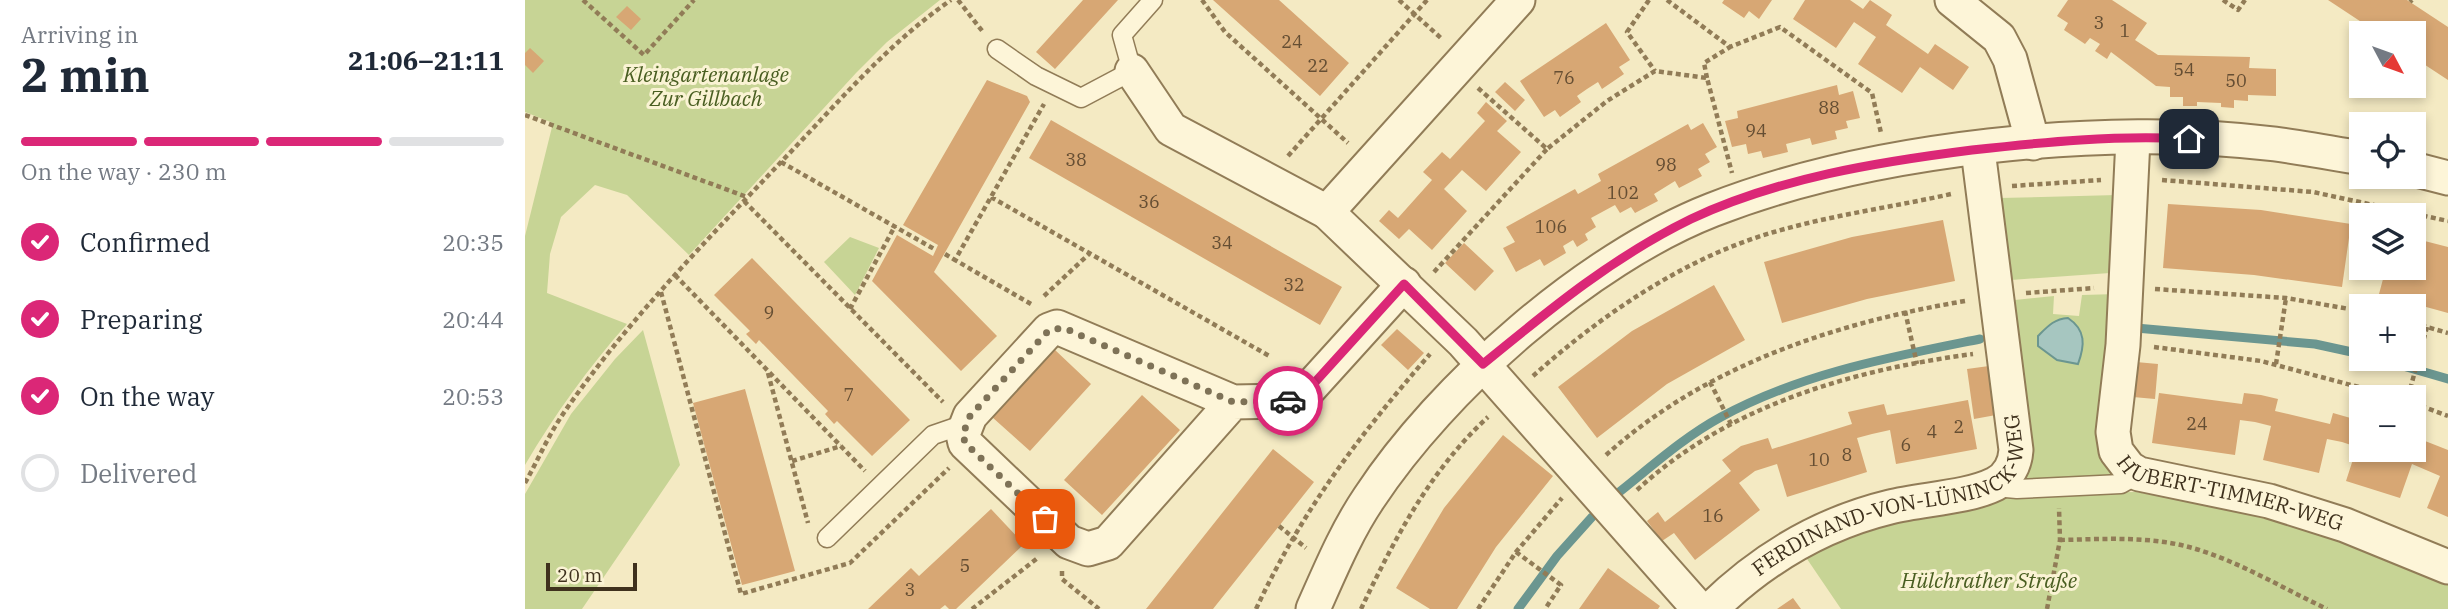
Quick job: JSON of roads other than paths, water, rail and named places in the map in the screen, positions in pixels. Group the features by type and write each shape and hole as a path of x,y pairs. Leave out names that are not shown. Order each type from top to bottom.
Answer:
{"street":[{"path":"1327,212 1518,0"},
{"path":"1952,0 1999,38 2010,60 2033,143"},
{"path":"1132,71 1171,129 1327,212 1409,289 1483,364 1509,397 1699,609"},
{"path":"1313,609 1369,497 1422,426 1483,364 1581,284 1689,220 1801,181 1887,162 2033,143 2133,139 2273,144 2349,156"},
{"name":"HUBERT-TIMMER-WEG","path":"2133,139 2123,345 2113,441 2122,460 2139,474 2269,501 2356,529 2448,567"},
{"name":"FERDINAND-VON-LÜNINCK-WEG","path":"1711,609 1764,563 1828,526 1890,507 1990,486 2006,477 2016,454 1978,150"},
{"path":"2426,172 2448,178"},
{"path":"1233,402 1108,543 1088,550 1076,546 1064,537 967,436 1049,330 1057,327 1233,402 1281,402 1301,396 1409,289"}],"lane":[{"path":"997,49 1081,98 1132,71 1122,35 1153,0"},
{"path":"827,538 933,435 967,436"},
{"path":"1990,486 2017,489 2121,484 2139,474"}],"water":[{"path":"2068,318 2081,333 2082,350 2078,364 2057,360 2038,346 2038,336 2045,329 2055,321"}],"waterway":[{"path":"2136,328 2315,344 2349,351"},
{"path":"1618,493 1694,434 1752,402 1847,368 1980,339"},
{"path":"2420,371 2448,379"},
{"path":"1518,609 1557,556 1592,517"}],"park label":[{"name":"Kleingartenanlage Zur Gillbach","path":"706,87"},
{"name":"Hülchrather Straße","path":"1989,581"}]}
